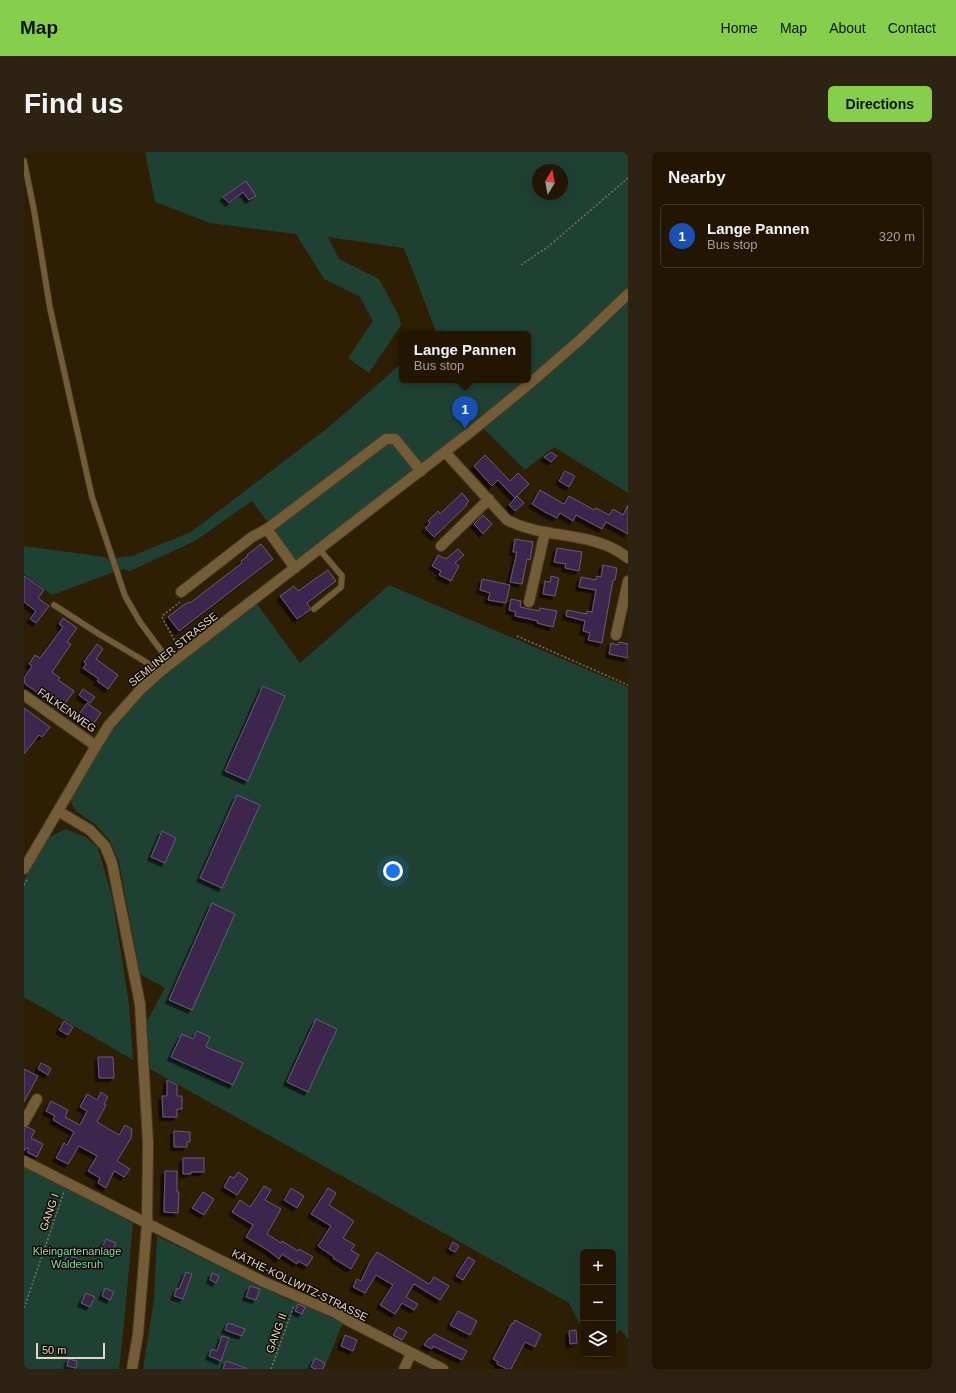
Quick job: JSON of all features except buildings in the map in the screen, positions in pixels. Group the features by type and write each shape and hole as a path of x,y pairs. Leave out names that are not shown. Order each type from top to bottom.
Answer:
{"street":[{"name":"SEMLINER STRASSE","path":"531,382 582,338 628,294"},
{"name":"SEMLINER STRASSE","path":"24,869 109,725 140,689 292,564 319,549 421,471 530,383"},
{"path":"181,592 252,537 266,529 386,439 395,439 421,471"},
{"path":"445,452 508,520 520,526 597,542 618,550 628,558"},
{"path":"441,546 489,499"},
{"path":"266,529 292,564"},
{"path":"529,602 545,532"},
{"path":"616,635 628,581"},
{"name":"FALKENWEG","path":"24,695 96,746"},
{"path":"58,811 90,830 105,846 112,863 140,1004 148,1143 147,1224 138,1334 132,1369"},
{"path":"24,1122 37,1099"},
{"name":"KÄTHE-KOLLWITZ-STRASSE","path":"24,1161 264,1282 336,1313 411,1354 443,1369"},
{"path":"404,1369 411,1354"}],"lane":[{"path":"24,161 34,210 50,308 92,497 125,596 140,622 171,664"},
{"path":"314,609 341,587 342,576 319,549"},
{"path":"54,605 161,671"}],"path":[{"path":"521,266 549,246 628,178"},
{"path":"517,636 628,684"},
{"name":"GANG I","path":"24,1308 65,1189"},
{"name":"GANG II","path":"271,1369 295,1303"}],"green space":[{"path":"145,152 628,152 628,287 579,335 531,376 531,331 436,331 404,248 328,237 339,259 379,279 399,316 401,325 369,373 348,358 373,321 360,297 324,279 296,234 210,223 155,202"},
{"path":"628,301 628,493 554,447 525,470 483,428 587,340"},
{"path":"399,366 399,383 523,383 459,436 297,562 252,501 195,541 130,571 123,569 119,571 114,558 132,556 191,532 329,427"},
{"path":"24,546 105,557 106,559 110,559 114,572 52,595 24,574"},
{"path":"389,585 628,687 628,1339 620,1329 616,1335 616,1249 580,1249 580,1325 569,1303 150,1069 147,1021 165,988 140,974 119,862 110,841 96,825 76,811 71,803 71,797 98,751 113,729 144,693 191,653 257,604 300,663"},
{"path":"66,829 86,837 98,848 112,896 129,1004 133,1060 24,997 24,880 49,837"},
{"name":"Kleingartenanlage Waldesruh","path":"24,1167 133,1223 119,1369 24,1369"},
{"path":"157,1236 293,1302 299,1301 343,1323 324,1369 143,1369 154,1299"}],"place":[{"name":"Lange Pannen","path":"465,429"}]}
